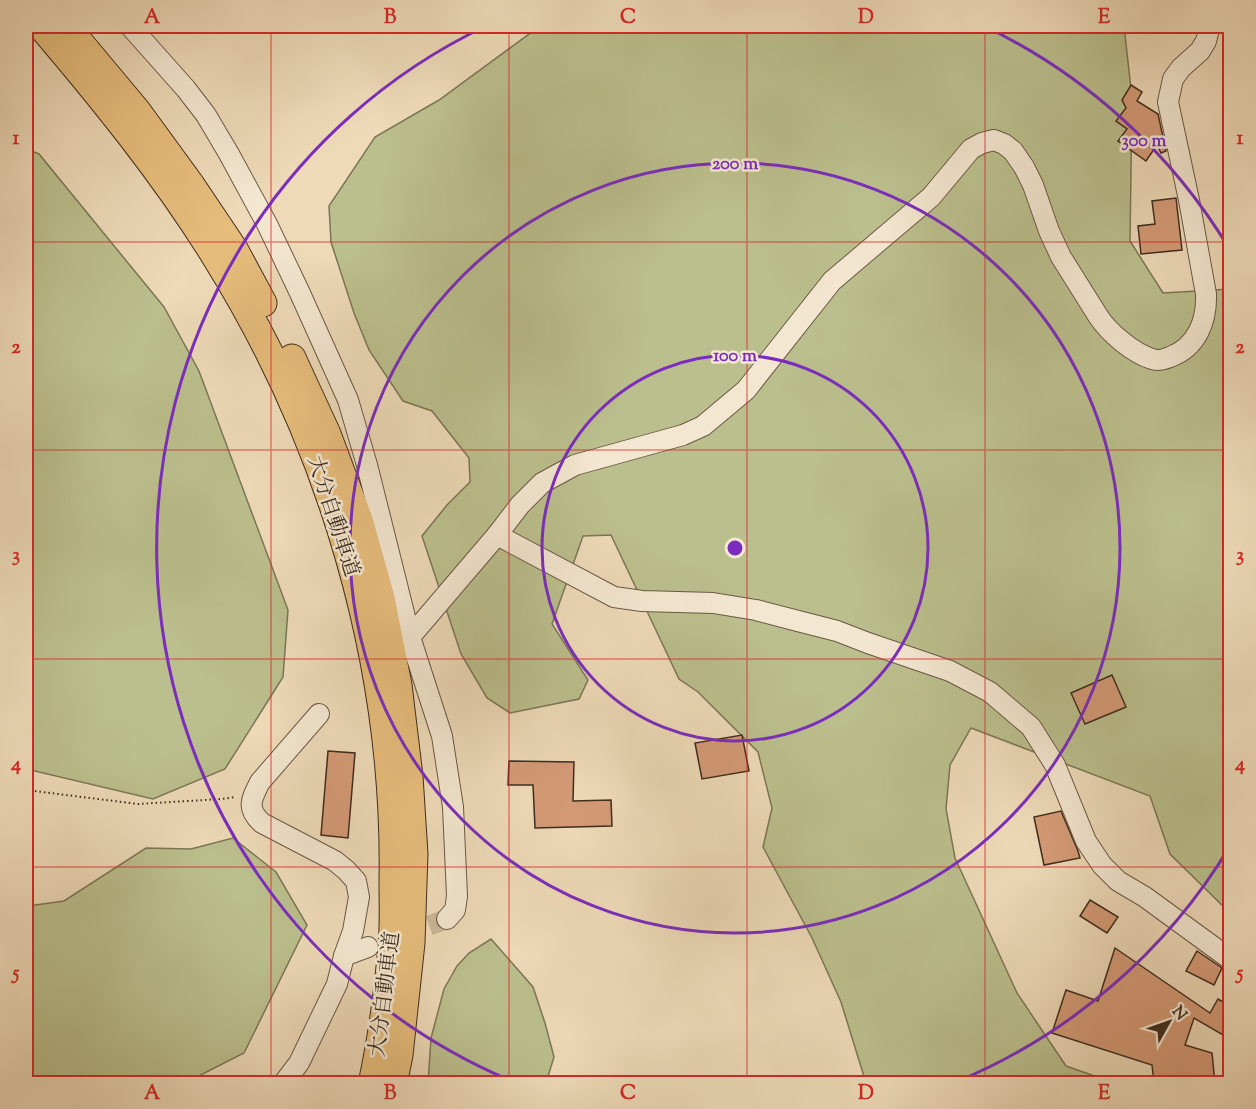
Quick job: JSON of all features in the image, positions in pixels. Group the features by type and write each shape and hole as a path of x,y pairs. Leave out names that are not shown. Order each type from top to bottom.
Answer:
{"highway":[{"name":"大分自動車道","path":"41,26 121,122 176,195 217,258 269,351 308,440 340,525 362,604 378,686 391,778 394,853 392,944 379,1053 372,1083"},
{"name":"大分自動車道","path":"66,26 137,111 234,249 286,345 309,394 360,520 381,598 398,685 409,777 414,854 411,943 399,1055 393,1083"}],"street":[{"path":"130,26 186,89 206,115 229,153 267,224 348,400 367,465 410,637 442,736 453,807 457,896 456,910 447,919"},
{"path":"410,637 520,505 542,483 574,465 683,435 703,426 746,390 832,282 931,197 971,149 982,143 994,140 1004,144 1013,151 1024,167 1061,257 1098,316 1113,334 1153,360 1165,359 1186,348 1195,340 1203,323 1206,294 1189,201 1167,102 1173,79 1181,68 1200,51 1206,41 1210,26"},
{"path":"497,535 614,597 642,601 713,603 756,610 837,631 950,671 990,692 1031,727 1055,765 1086,841 1102,865 1118,881 1145,897 1230,959"},
{"path":"283,1083 299,1064 337,984 353,931 359,897 356,881 335,861 262,822 251,810 253,794 260,782 319,714"},
{"path":"344,956 368,947"}],"path":[{"path":"26,790 138,804 221,799 253,794"}],"green space":[{"path":"540,26 1124,26 1132,98 1130,241 1163,293 1230,289 1230,913 1170,854 1150,796 971,728 950,765 946,809 955,858 1017,993 1066,1066 1095,1076 1099,1083 866,1083 841,1002 812,938 763,847 772,808 758,752 698,692 679,679 611,535 583,536 552,624 588,680 579,699 510,713 487,698 461,654 422,536 447,505 470,482 469,458 432,411 403,401 369,350 354,313 331,242 329,206 375,137 439,100"},
{"path":"1230,132 1230,203 1223,142"},
{"path":"26,149 39,154 164,307 199,371 288,610 283,677 225,769 153,799 26,769"},
{"path":"233,838 276,872 307,925 244,1053 185,1083 26,1083 26,904 28,906 64,901 146,848 191,849"},
{"path":"491,939 533,987 554,1057 546,1083 428,1083 431,1038 444,989 457,966 469,953"}],"building":[{"path":"1131,85 1142,92 1137,101 1158,114 1166,151 1161,153 1157,145 1146,161 1118,141 1127,129 1116,121 1126,108 1122,100"},
{"path":"1176,198 1182,250 1141,254 1138,226 1155,224 1152,201"},
{"path":"1112,675 1126,707 1085,724 1071,693"},
{"path":"742,735 749,771 702,779 695,743"},
{"path":"328,751 355,753 348,838 321,835"},
{"path":"509,761 574,762 573,801 611,800 612,826 535,828 533,785 508,785"},
{"path":"1061,811 1080,858 1044,865 1034,817"},
{"path":"1090,900 1118,917 1107,933 1080,916"},
{"path":"1115,948 1210,1013 1218,999 1230,1006 1230,1039 1194,1018 1185,1045 1212,1053 1215,1083 1154,1083 1152,1065 1052,1033 1066,990 1098,1001"},
{"path":"1197,951 1222,968 1214,985 1186,971"}],"tunnel":[{"path":"401,936 447,919"}]}
